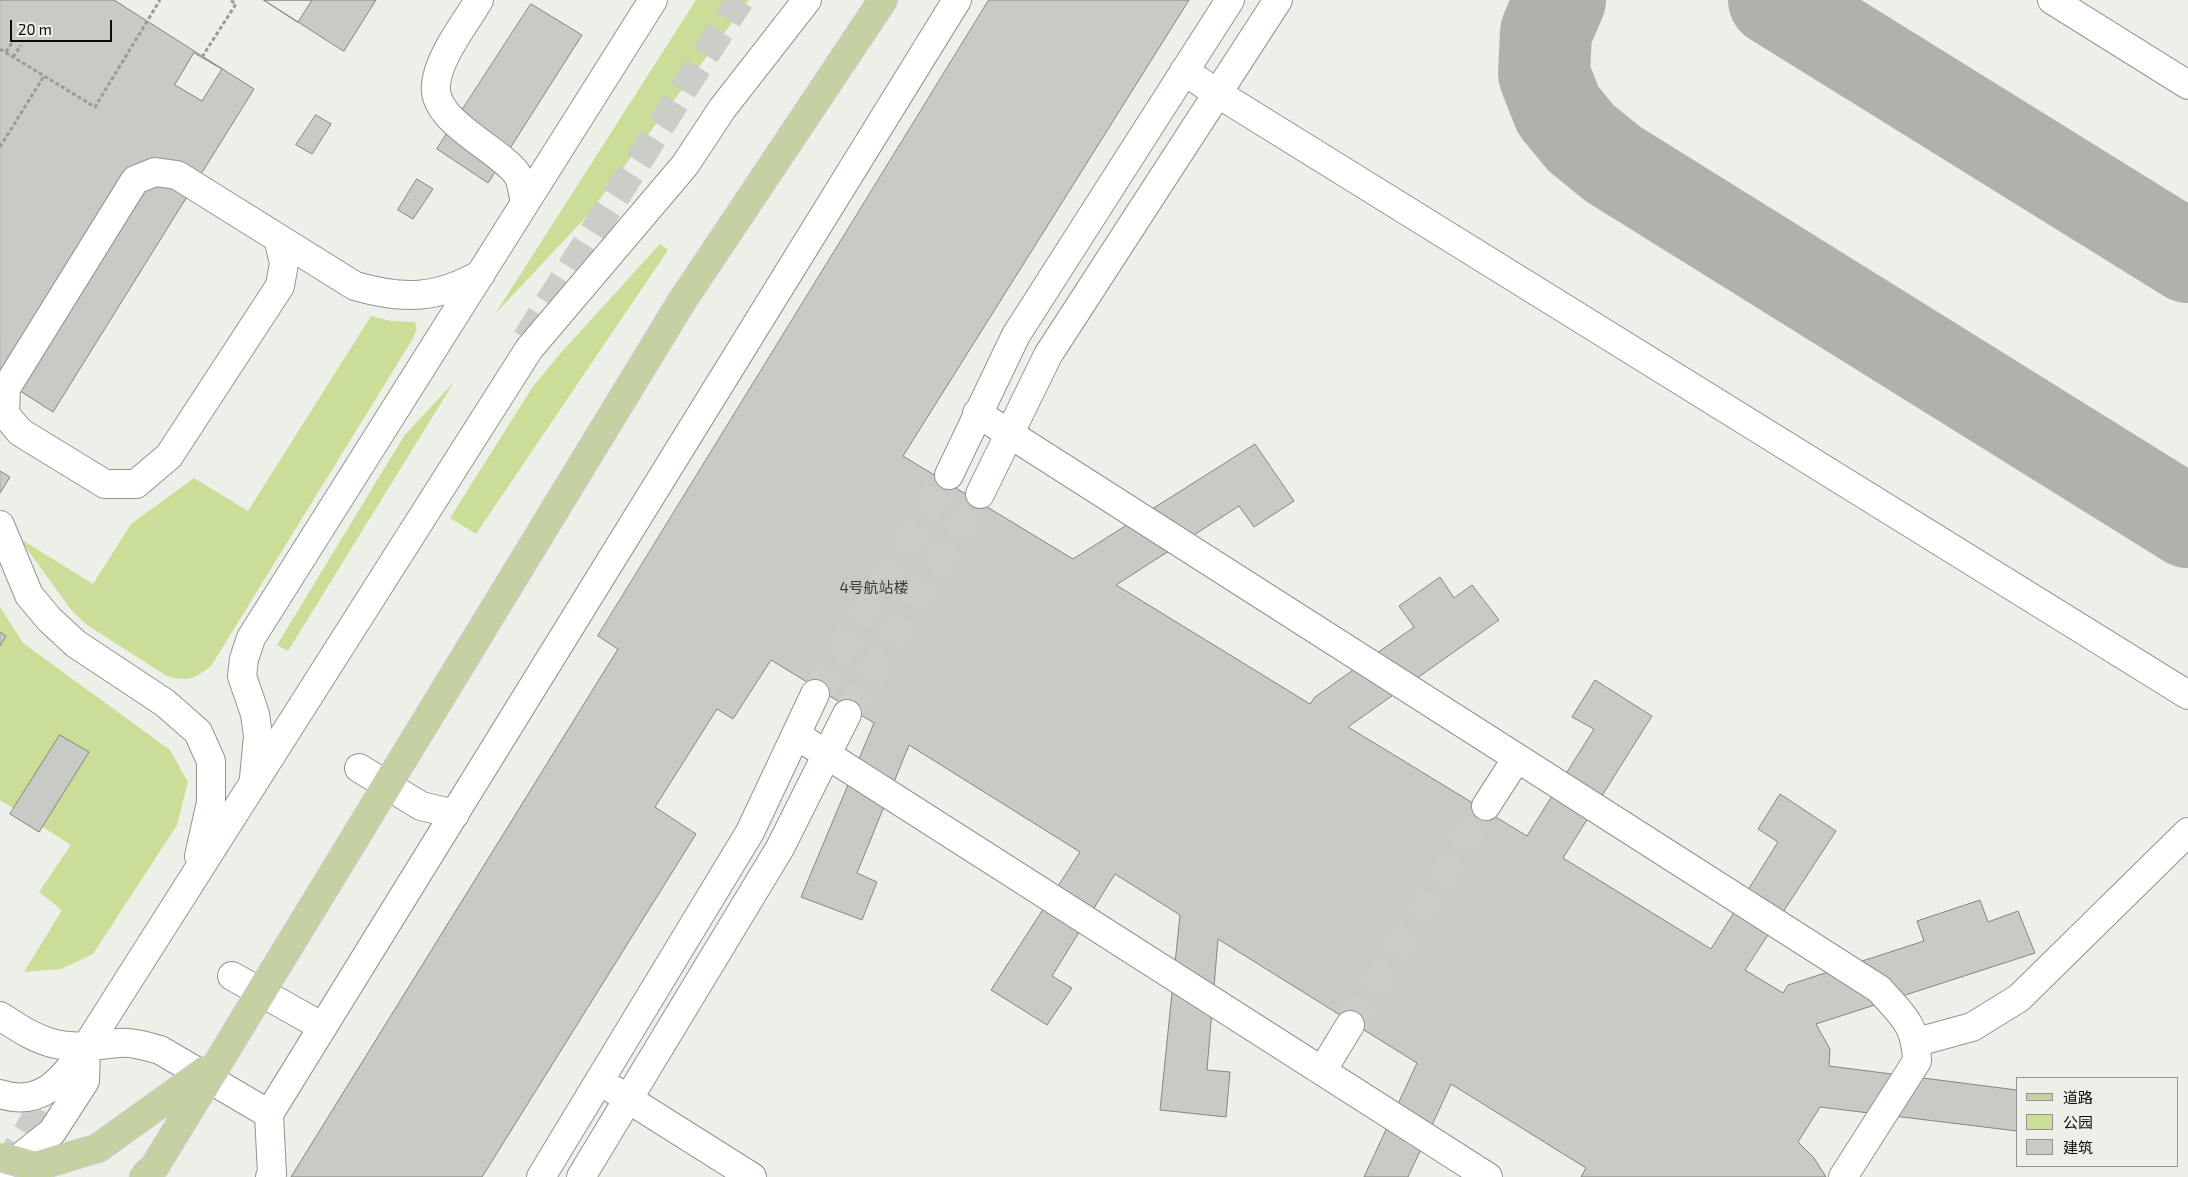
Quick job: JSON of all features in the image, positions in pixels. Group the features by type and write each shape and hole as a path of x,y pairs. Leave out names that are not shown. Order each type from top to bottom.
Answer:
{"main road":[{"path":"143,1177 155,1166 682,301 884,0"},
{"path":"0,1157 35,1167 98,1148 218,1062"}],"lane":[{"path":"479,0 445,56 435,85 439,102 451,120 504,160 518,176 525,203"},
{"path":"254,782 258,736 254,714 242,676 244,659 251,638 653,0"},
{"path":"0,1094 21,1099 44,1093 65,1076 86,1047 529,349 685,165 722,109 807,0"},
{"path":"270,1177 272,1174 270,1114 957,0"},
{"path":"949,475 1016,334 1230,0"},
{"path":"980,494 1048,355 1278,0"},
{"path":"2052,0 2188,85"},
{"path":"1184,70 1217,93 2188,695"},
{"path":"278,238 284,263 280,286 169,456 136,484 105,484 20,432 4,414 3,392 135,180 155,172 177,175 355,286 380,293 406,296 439,293 460,286 481,274"},
{"path":"977,413 1880,989 1909,1022 1916,1042 1917,1061 1843,1177"},
{"path":"0,525 29,595 49,619 76,644 165,703 198,732 211,760 211,802 194,877"},
{"path":"541,1177 750,832 815,694"},
{"path":"581,1177 780,848 847,714"},
{"path":"796,735 1488,1177"},
{"path":"1486,806 1517,758"},
{"path":"359,768 421,806 455,814"},
{"path":"1916,1042 1972,1026 2019,998 2188,832"},
{"path":"232,976 323,1027"},
{"path":"0,1016 27,1033 55,1044 86,1047 119,1043 140,1044 160,1050 270,1114"},
{"path":"1322,1070 1350,1025"},
{"path":"0,1167 14,1162 52,1132 85,1081 86,1047"},
{"path":"599,1081 752,1177"}],"path":[{"path":"0,49 95,107 160,0"},
{"path":"202,57 236,4 230,0"},
{"path":"6,52 14,40"},
{"path":"13,57 21,45"},
{"path":"0,147 44,76"}],"green space":[{"path":"696,0 749,0 587,216 495,314"},
{"path":"660,244 668,250 476,534 450,518 532,388 558,356"},
{"path":"371,316 391,321 415,322 417,329 211,666 200,674 186,679 167,676 87,625 72,611 19,538 93,584 131,524 194,478 248,511"},
{"path":"454,382 288,651 277,645 404,436"},
{"path":"0,607 23,643 170,750 188,782 177,825 93,954 61,969 24,972 62,910 39,892 71,845 0,800"}],"building":[{"path":"0,0 114,0 254,89 53,412 0,378"},
{"path":"264,0 312,0 298,22"},
{"path":"264,0 376,0 344,51"},
{"path":"989,0 1189,0 903,456 1073,559 1255,444 1294,501 1254,527 1239,506 1116,585 1310,704 1315,697 1414,627 1399,606 1440,577 1454,598 1472,585 1499,620 1348,727 1527,836 1594,729 1572,717 1595,680 1652,716 1563,858 1711,949 1778,842 1758,829 1780,794 1836,831 1745,970 1783,993 1788,985 1924,941 1917,921 1980,900 1988,922 2018,911 2035,953 1816,1024 1830,1049 1829,1066 2016,1090 2016,1131 1820,1107 1798,1142 1814,1158 1826,1177 1581,1177 1586,1168 1451,1084 1408,1177 1364,1177 1417,1063 1218,939 1207,1070 1230,1072 1226,1117 1160,1110 1180,915 1115,874 1052,976 1072,988 1047,1025 991,990 1080,852 909,745 857,873 877,882 862,920 801,897 874,723 771,660 733,719 717,709 655,807 696,834 482,1177 291,1177 618,649 598,636"},
{"path":"531,4 582,35 488,183 437,149"},
{"path":"194,53 222,69 202,101 175,85"},
{"path":"316,115 331,124 312,154 296,145"},
{"path":"417,179 433,189 413,219 398,210"},
{"path":"0,471 10,477 0,493"},
{"path":"0,632 6,636 0,646"},
{"path":"60,735 89,752 39,832 10,814"}],"taxiway":[{"path":"1560,0 1546,32 1544,74 1558,110 1581,138 1613,164 2188,522"},
{"path":"1774,0 2188,257"}],"tunnel":[{"path":"526,339 740,0"},
{"path":"815,694 949,475"},
{"path":"847,714 980,494"},
{"path":"1350,1025 1486,806"},
{"path":"4,1169 62,1076"}]}
